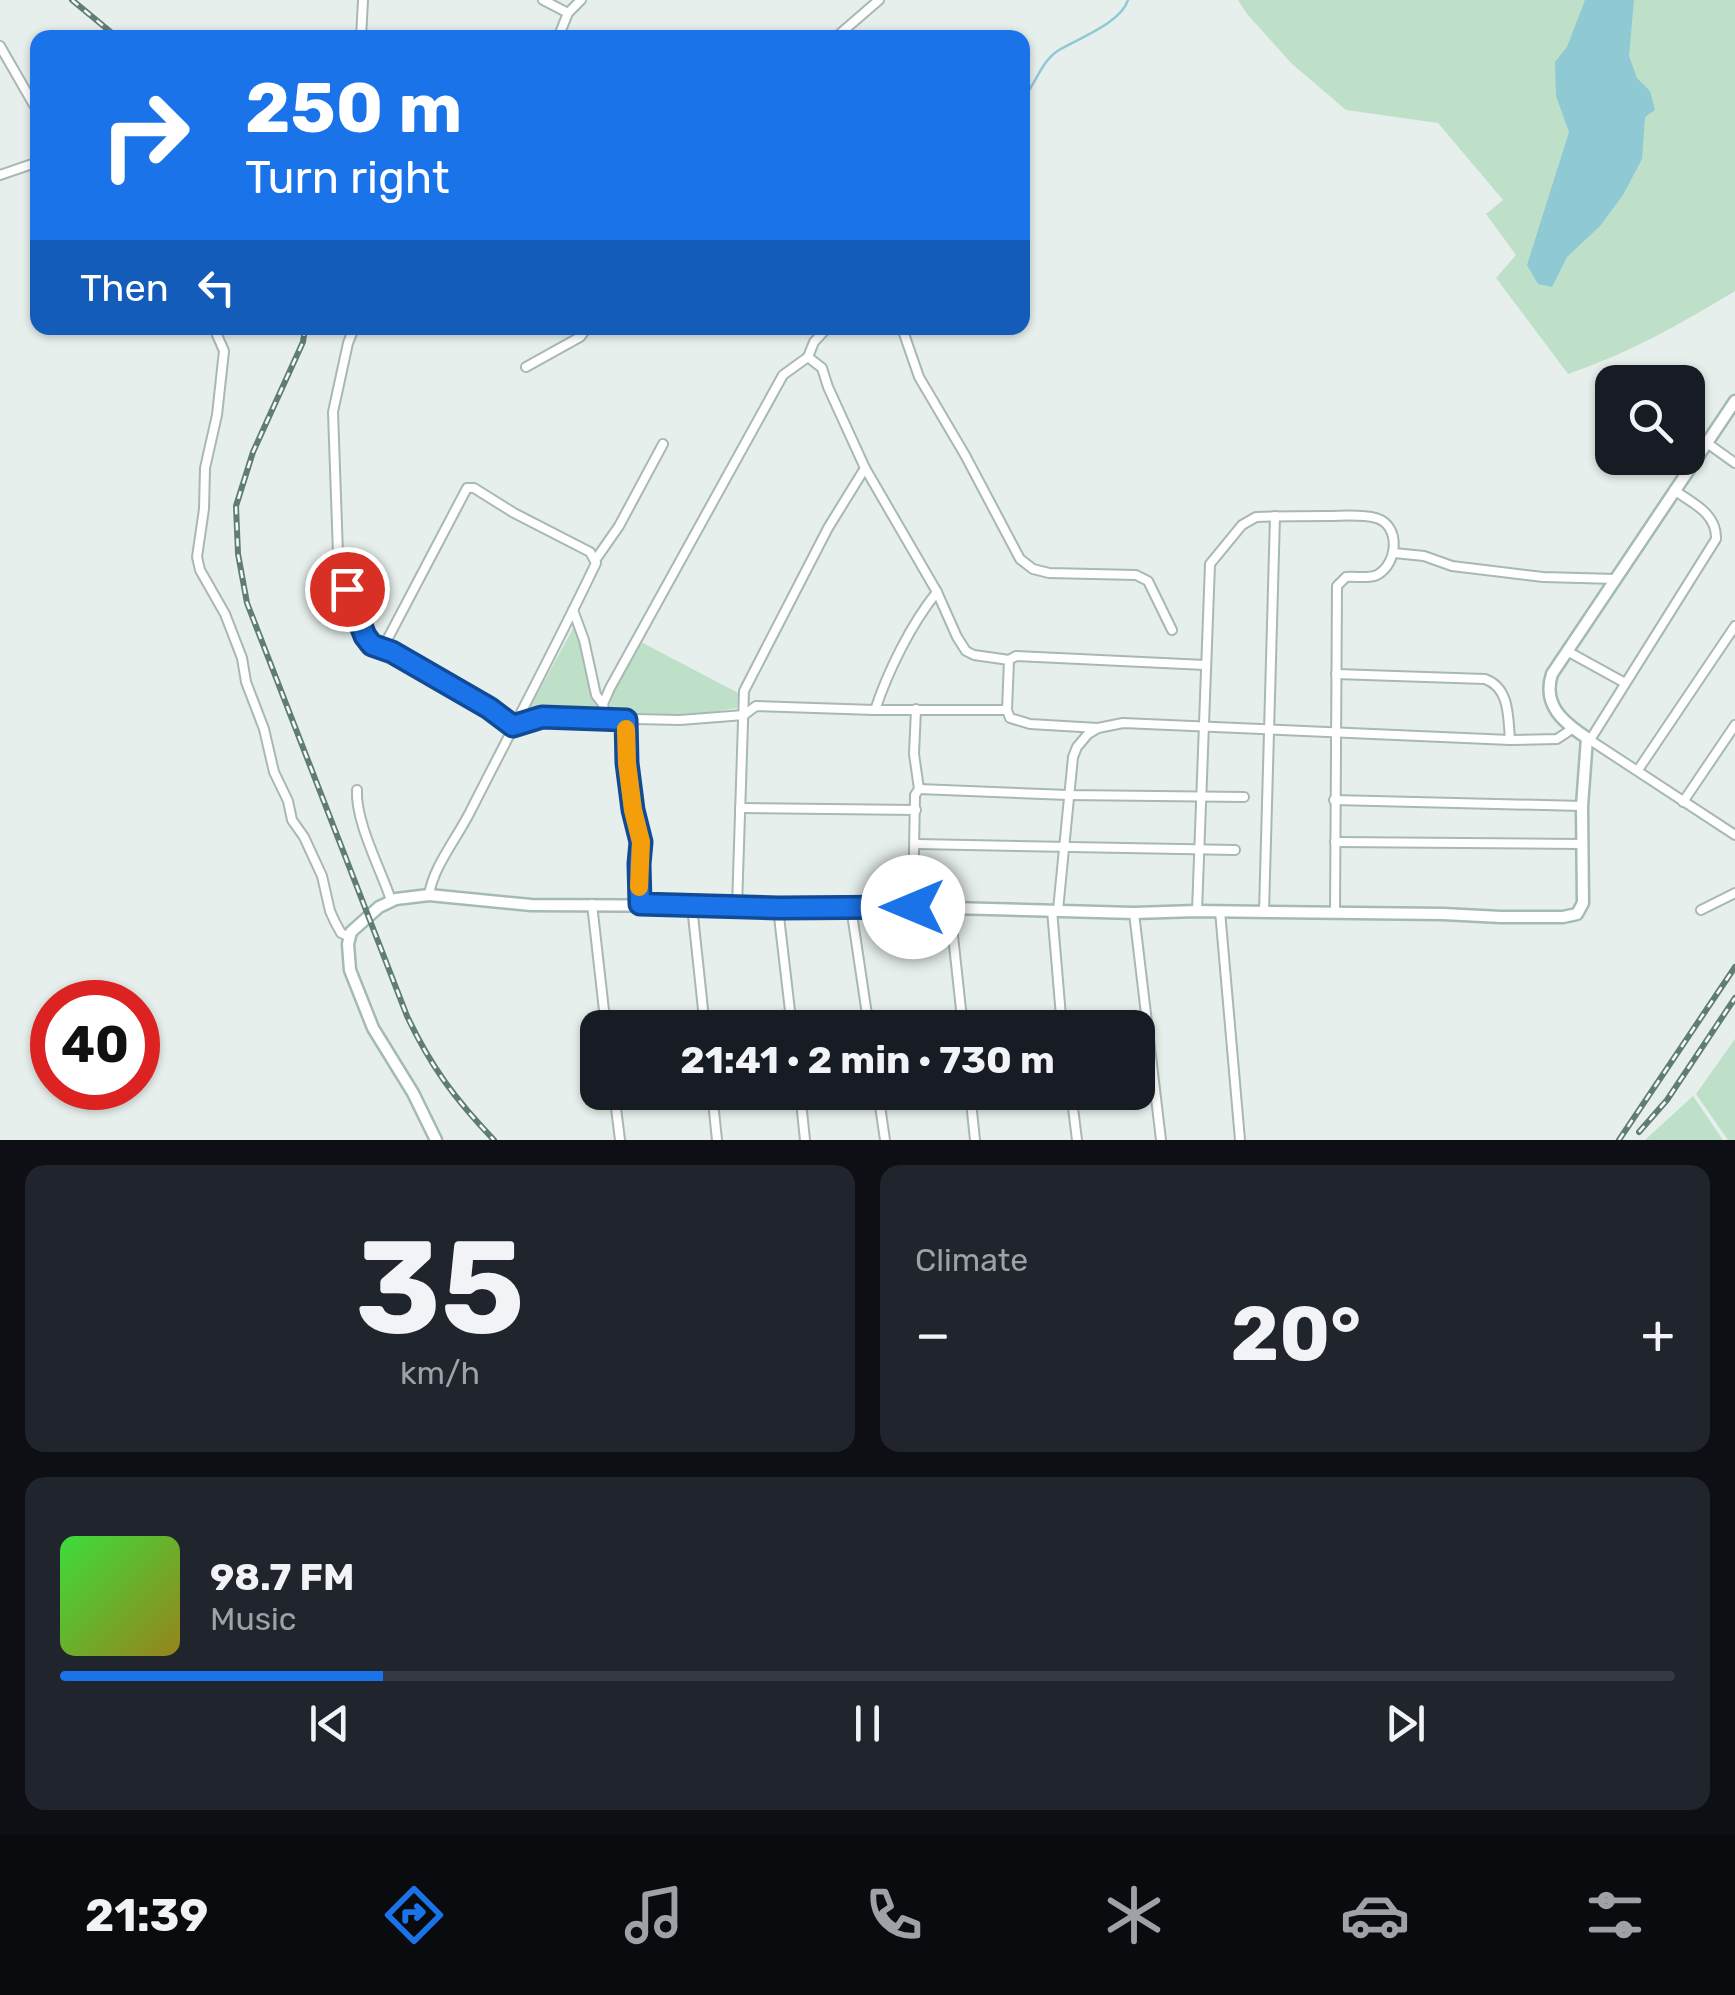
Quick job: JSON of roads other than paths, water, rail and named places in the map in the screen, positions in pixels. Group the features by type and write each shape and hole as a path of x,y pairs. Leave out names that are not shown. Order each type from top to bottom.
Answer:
{"street":[{"path":"361,30 363,0"},
{"path":"543,0 568,14"},
{"path":"561,30 568,14 581,0"},
{"path":"844,30 879,0"},
{"path":"0,46 30,98"},
{"path":"0,176 30,165"},
{"path":"217,335 224,351 217,415 205,468 204,510 196,557 242,658 246,682 292,820 322,876 335,922 349,936"},
{"path":"351,335 333,412 338,554 365,636 372,645 489,708 513,726"},
{"path":"526,367 582,335"},
{"path":"603,704 783,376 808,357 820,335"},
{"path":"905,335 920,377 1020,558 1033,570 1136,574 1148,580 1172,630"},
{"path":"808,357 822,368 866,468 966,651 1010,660 1016,656 1205,665"},
{"path":"1735,401 1567,650 1548,687 1556,712 1572,729 1735,834"},
{"path":"1707,443 1735,462"},
{"path":"429,896 431,883 574,610 596,558 619,526 663,444"},
{"path":"737,906 744,690 828,528 866,468"},
{"path":"387,650 386,642 412,588 467,488 474,488 596,558"},
{"path":"436,1140 373,1028 350,970 349,936 390,900 429,896 531,905 1572,916 1583,903 1582,806 1588,739 1716,538 1708,514 1674,490"},
{"path":"1264,912 1274,516"},
{"path":"1197,910 1210,564 1256,517 1356,516 1378,518 1390,527 1394,553 1381,573 1346,577 1336,586 1335,912"},
{"path":"1394,553 1424,556 1452,566 1543,577 1616,579"},
{"path":"875,710 885,681 937,592"},
{"path":"574,610 596,695 606,718"},
{"path":"1638,770 1735,626"},
{"path":"1567,650 1624,683"},
{"path":"1010,660 1007,710 1010,718 1018,722 1098,728 1123,723 1510,740 1557,739 1572,729"},
{"path":"1336,674 1493,682 1504,696 1510,740"},
{"path":"513,726 542,717 680,720 744,715 756,706 1007,710"},
{"path":"913,907 915,795 919,789 914,754 916,710"},
{"path":"626,720 627,763 641,842 640,904"},
{"path":"1683,802 1735,724"},
{"path":"1061,1010 1055,910 1070,772 1076,747 1098,728"},
{"path":"919,789 1244,796"},
{"path":"357,790 356,801 390,900"},
{"path":"1334,800 1582,806"},
{"path":"740,808 916,810"},
{"path":"1336,842 1581,844"},
{"path":"916,844 1235,850"},
{"path":"1700,910 1735,893"},
{"path":"592,904 604,1010"},
{"path":"692,906 703,1010"},
{"path":"851,907 865,1010"},
{"path":"778,908 790,1010"},
{"path":"950,908 961,1010"},
{"path":"1220,911 1240,1140"},
{"path":"1134,913 1161,1140"},
{"path":"616,1110 620,1140"},
{"path":"714,1110 717,1140"},
{"path":"802,1110 805,1140"},
{"path":"881,1110 885,1140"},
{"path":"972,1110 975,1140"},
{"path":"1073,1110 1077,1140"}],"water":[{"path":"1585,0 1634,0 1629,56 1637,78 1650,91 1655,110 1645,117 1642,159 1623,195 1600,226 1567,257 1552,287 1538,284 1527,265 1569,132 1556,96 1555,62 1567,47"}],"waterway":[{"path":"1030,88 1053,55 1108,23 1128,0"}],"railway":[{"path":"72,0 108,30"},
{"path":"304,335 253,452 236,506 238,554 247,603 407,1016 445,1082 494,1140"},
{"path":"1619,1140 1735,967"},
{"path":"1639,1132 1667,1100 1735,998"}]}
